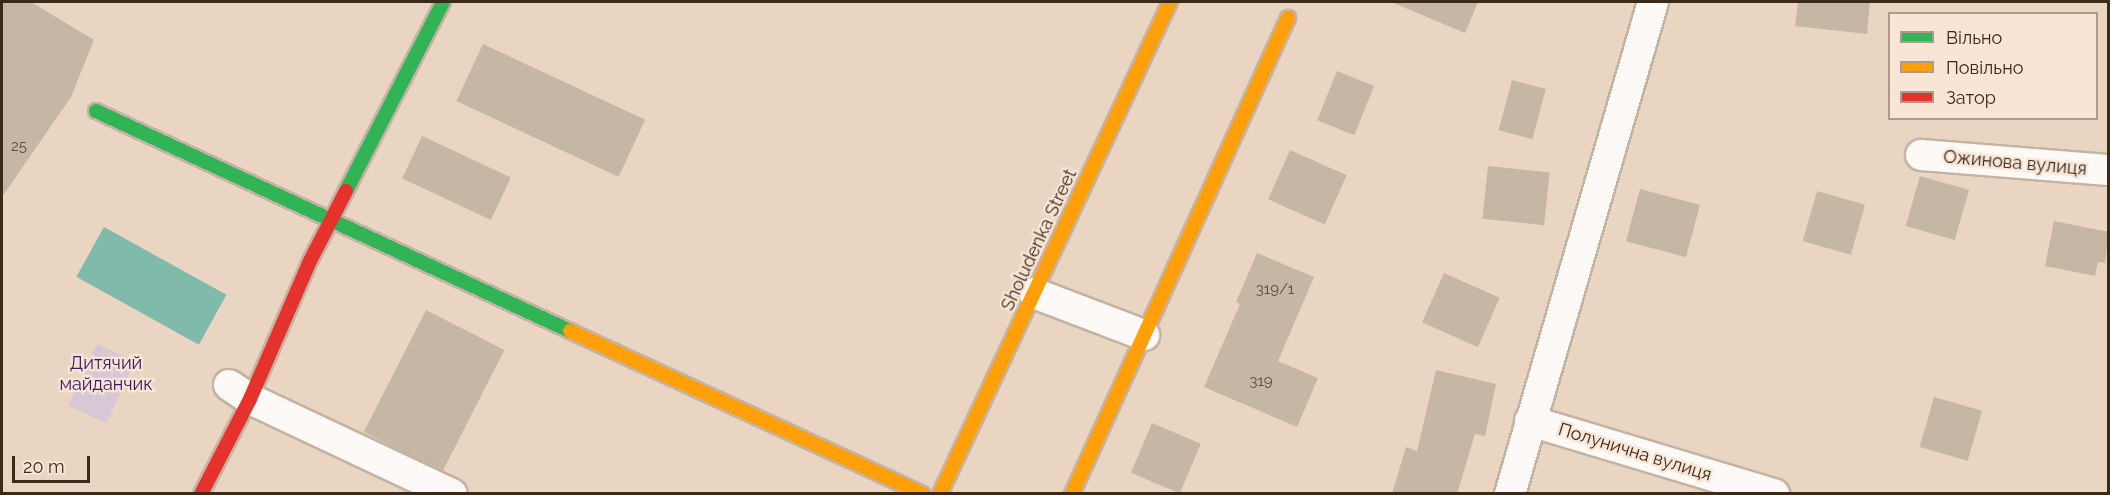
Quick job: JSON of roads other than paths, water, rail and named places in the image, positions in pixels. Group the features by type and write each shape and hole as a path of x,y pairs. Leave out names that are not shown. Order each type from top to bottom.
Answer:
{"street":[{"path":"201,494 239,392 443,2"},
{"name":"Sholudenka Street","path":"940,494 1170,2"},
{"path":"1510,494 1653,2"},
{"path":"1072,494 1288,18"},
{"path":"96,111 922,494"},
{"name":"Ожинова вулиця","path":"1921,155 2109,170"},
{"path":"1034,293 1144,335"},
{"path":"239,392 452,494"},
{"name":"Полунична вулиця","path":"1530,421 1774,494"}],"water":[{"path":"104,227 226,295 199,345 76,277"}],"park label":[{"name":"Дитячий майданчик","path":"106,374"}]}
